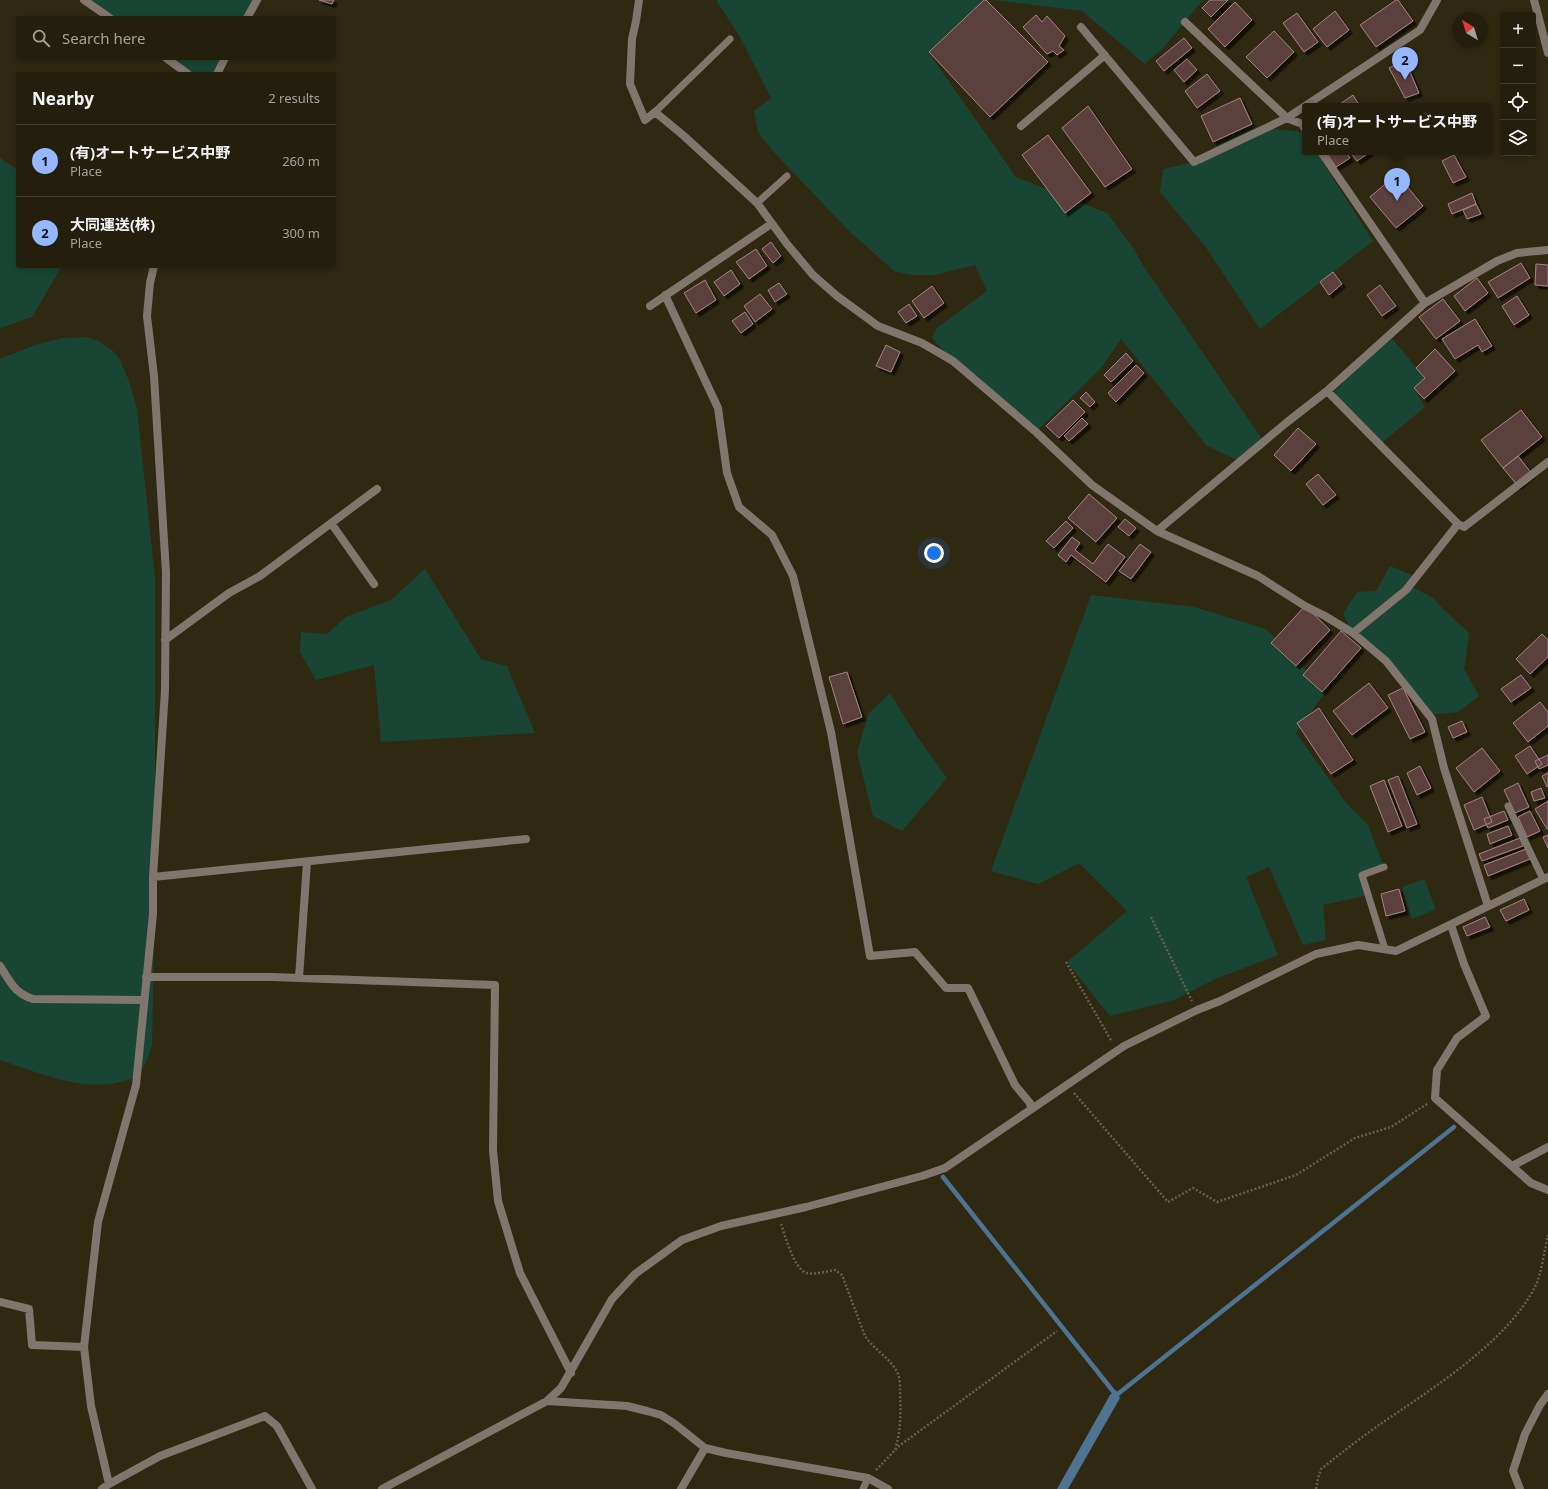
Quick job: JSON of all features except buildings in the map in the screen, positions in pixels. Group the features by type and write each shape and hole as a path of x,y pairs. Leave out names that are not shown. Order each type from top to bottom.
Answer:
{"street":[{"path":"84,0 107,16"},
{"path":"248,16 257,0"},
{"path":"638,0 636,21 632,39 630,84 645,120 655,112 684,136 757,203 771,224 813,275 837,296 878,326 922,343 954,361 1036,432 1092,485 1157,531 1258,576 1305,606 1353,633 1386,661 1432,719 1444,768 1488,906"},
{"path":"1310,103 1420,30 1438,0"},
{"path":"1534,0 1547,40 1548,53"},
{"path":"1185,22 1287,118 1302,124"},
{"path":"1081,27 1194,162 1287,118 1302,108"},
{"path":"1021,126 1105,56"},
{"path":"169,60 185,72"},
{"path":"218,72 224,60"},
{"path":"1323,155 1425,303"},
{"path":"650,306 771,224"},
{"path":"1157,531 1286,423 1327,391 1425,303 1497,261 1517,253 1548,250"},
{"path":"154,268 150,283 147,316 154,376 166,573 165,690 153,877 153,914 136,1085 98,1222 84,1347 91,1406 105,1486 160,1456 265,1416 276,1426 312,1489"},
{"path":"666,296 718,408 727,473 739,507 772,535 793,576 830,732 870,956 915,952 946,988 968,988 1015,1085 1030,1104 1031,1109"},
{"path":"1327,391 1458,524 1464,527 1548,462"},
{"path":"165,640 229,593 260,576 377,489"},
{"path":"332,523 374,584"},
{"path":"1353,633 1406,590 1458,524"},
{"path":"153,877 526,840"},
{"path":"299,978 308,862"},
{"path":"382,1489 547,1401 561,1388 571,1373 612,1298 635,1274 682,1240 721,1226 778,1214 914,1178 945,1168 1124,1046 1197,1010 1220,1001 1316,954 1358,945 1396,951 1546,878"},
{"path":"1451,925 1464,964 1486,1016 1456,1038 1436,1070 1435,1098 1531,1183 1548,1190"},
{"path":"0,966 14,988 23,996 33,999 144,1000"},
{"path":"146,977 299,978 495,985 493,1150 498,1201 520,1273 571,1373"},
{"path":"1512,1166 1548,1147"},
{"path":"0,1302 29,1309 32,1345 84,1347"},
{"path":"1520,1489 1513,1471 1525,1434 1540,1405 1548,1394"},
{"path":"547,1401 627,1406 647,1411 661,1415 675,1424 705,1448 868,1478 888,1489"},
{"path":"681,1489 705,1448"}],"lane":[{"path":"655,112 730,39"},
{"path":"757,203 787,176"},
{"path":"1508,806 1546,878"},
{"path":"1384,867 1362,875 1385,949"},
{"path":"863,1489 868,1478"}],"path":[{"path":"1151,917 1197,1010"},
{"path":"1066,962 1117,1051"},
{"path":"1067,1085 1168,1202 1193,1188 1217,1202 1296,1175 1355,1138 1391,1127 1436,1098"},
{"path":"778,1214 797,1264 802,1271 808,1274 835,1270 842,1275 865,1336 871,1345 897,1371 900,1381 902,1418 895,1450"},
{"path":"1316,1489 1321,1469 1370,1431 1453,1374 1495,1337 1519,1311 1536,1284 1548,1235"},
{"path":"868,1478 895,1450 1057,1331"}],"green space":[{"path":"84,0 257,0 248,16 107,16"},
{"path":"716,0 984,0 929,53 1016,177 1107,213 1134,249 1144,267 1264,442 1240,461 1207,446 1121,339 1101,368 1036,432 953,361 932,338 937,328 987,291 975,265 934,275 912,275 894,271 848,230 773,151 758,132 754,111 771,98 740,37"},
{"path":"994,0 1203,0 1164,47 1145,64 1082,11"},
{"path":"169,60 224,60 218,72 185,72"},
{"path":"1255,127 1302,132 1302,155 1318,155 1373,241 1260,329 1205,246 1160,192 1163,169 1194,162 1219,144"},
{"path":"0,158 16,169 16,268 61,268 32,317 0,328"},
{"path":"1389,335 1425,378 1414,388 1425,407 1380,444 1331,395"},
{"path":"87,337 98,341 112,350 119,358 129,381 137,409 155,578 155,879 152,1046 144,1066 136,1076 116,1083 101,1085 57,1079 0,1060 0,359 35,345 63,338"},
{"path":"1390,566 1412,575 1410,586 1435,599 1441,607 1469,633 1464,669 1479,696 1458,712 1429,715 1386,661 1353,633 1343,614 1357,592 1376,591"},
{"path":"425,569 481,659 507,666 535,733 381,742 374,665 316,680 300,652 301,632 327,634 346,617 391,600"},
{"path":"1091,595 1194,607 1266,629 1326,691 1296,733 1347,804 1368,825 1384,867 1362,875 1368,895 1323,905 1326,940 1303,945 1269,867 1246,877 1278,955 1213,980 1174,1000 1110,1016 1067,962 1127,911 1079,863 1038,884 991,871"},
{"path":"890,693 916,735 947,778 902,831 873,816 857,752 869,713"},
{"path":"1424,879 1436,909 1412,919 1402,887"}],"water":[{"path":"1116,1390 1120,1398 1068,1489 1057,1489 1110,1395"}],"waterway":[{"path":"1114,1397 1454,1127"},
{"path":"943,1177 1116,1395"}],"place":[{"name":"大同運送(株)","path":"1405,80"},
{"name":"(有)オートサービス中野","path":"1397,201"}]}
